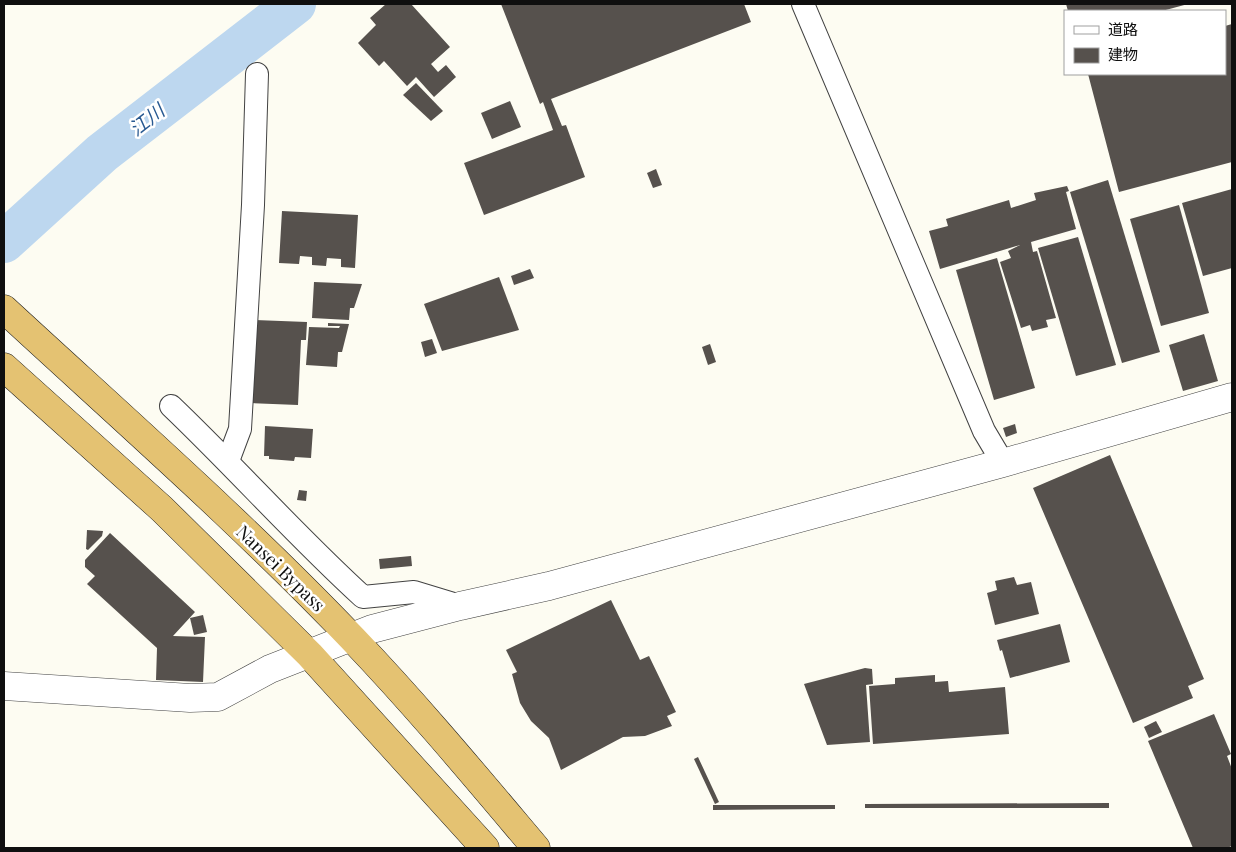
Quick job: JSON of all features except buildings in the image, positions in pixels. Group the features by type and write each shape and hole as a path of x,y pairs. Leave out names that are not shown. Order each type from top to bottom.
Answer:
{"highway":[{"name":"Nansei Bypass","path":"4,309 196,486 352,637 446,741 536,848"},
{"path":"4,367 162,509 310,655 485,848"}],"street":[{"path":"803,4 980,422 1003,463"},
{"path":"228,461 240,429 253,206 257,74"},
{"path":"4,686 190,698 218,697 270,670 352,637 460,606 549,586 1003,463 1232,396"},
{"path":"171,406 228,461 314,553 363,597 414,592 460,606"}],"waterway":[{"name":"江川","path":"4,242 102,153 295,4"}]}
